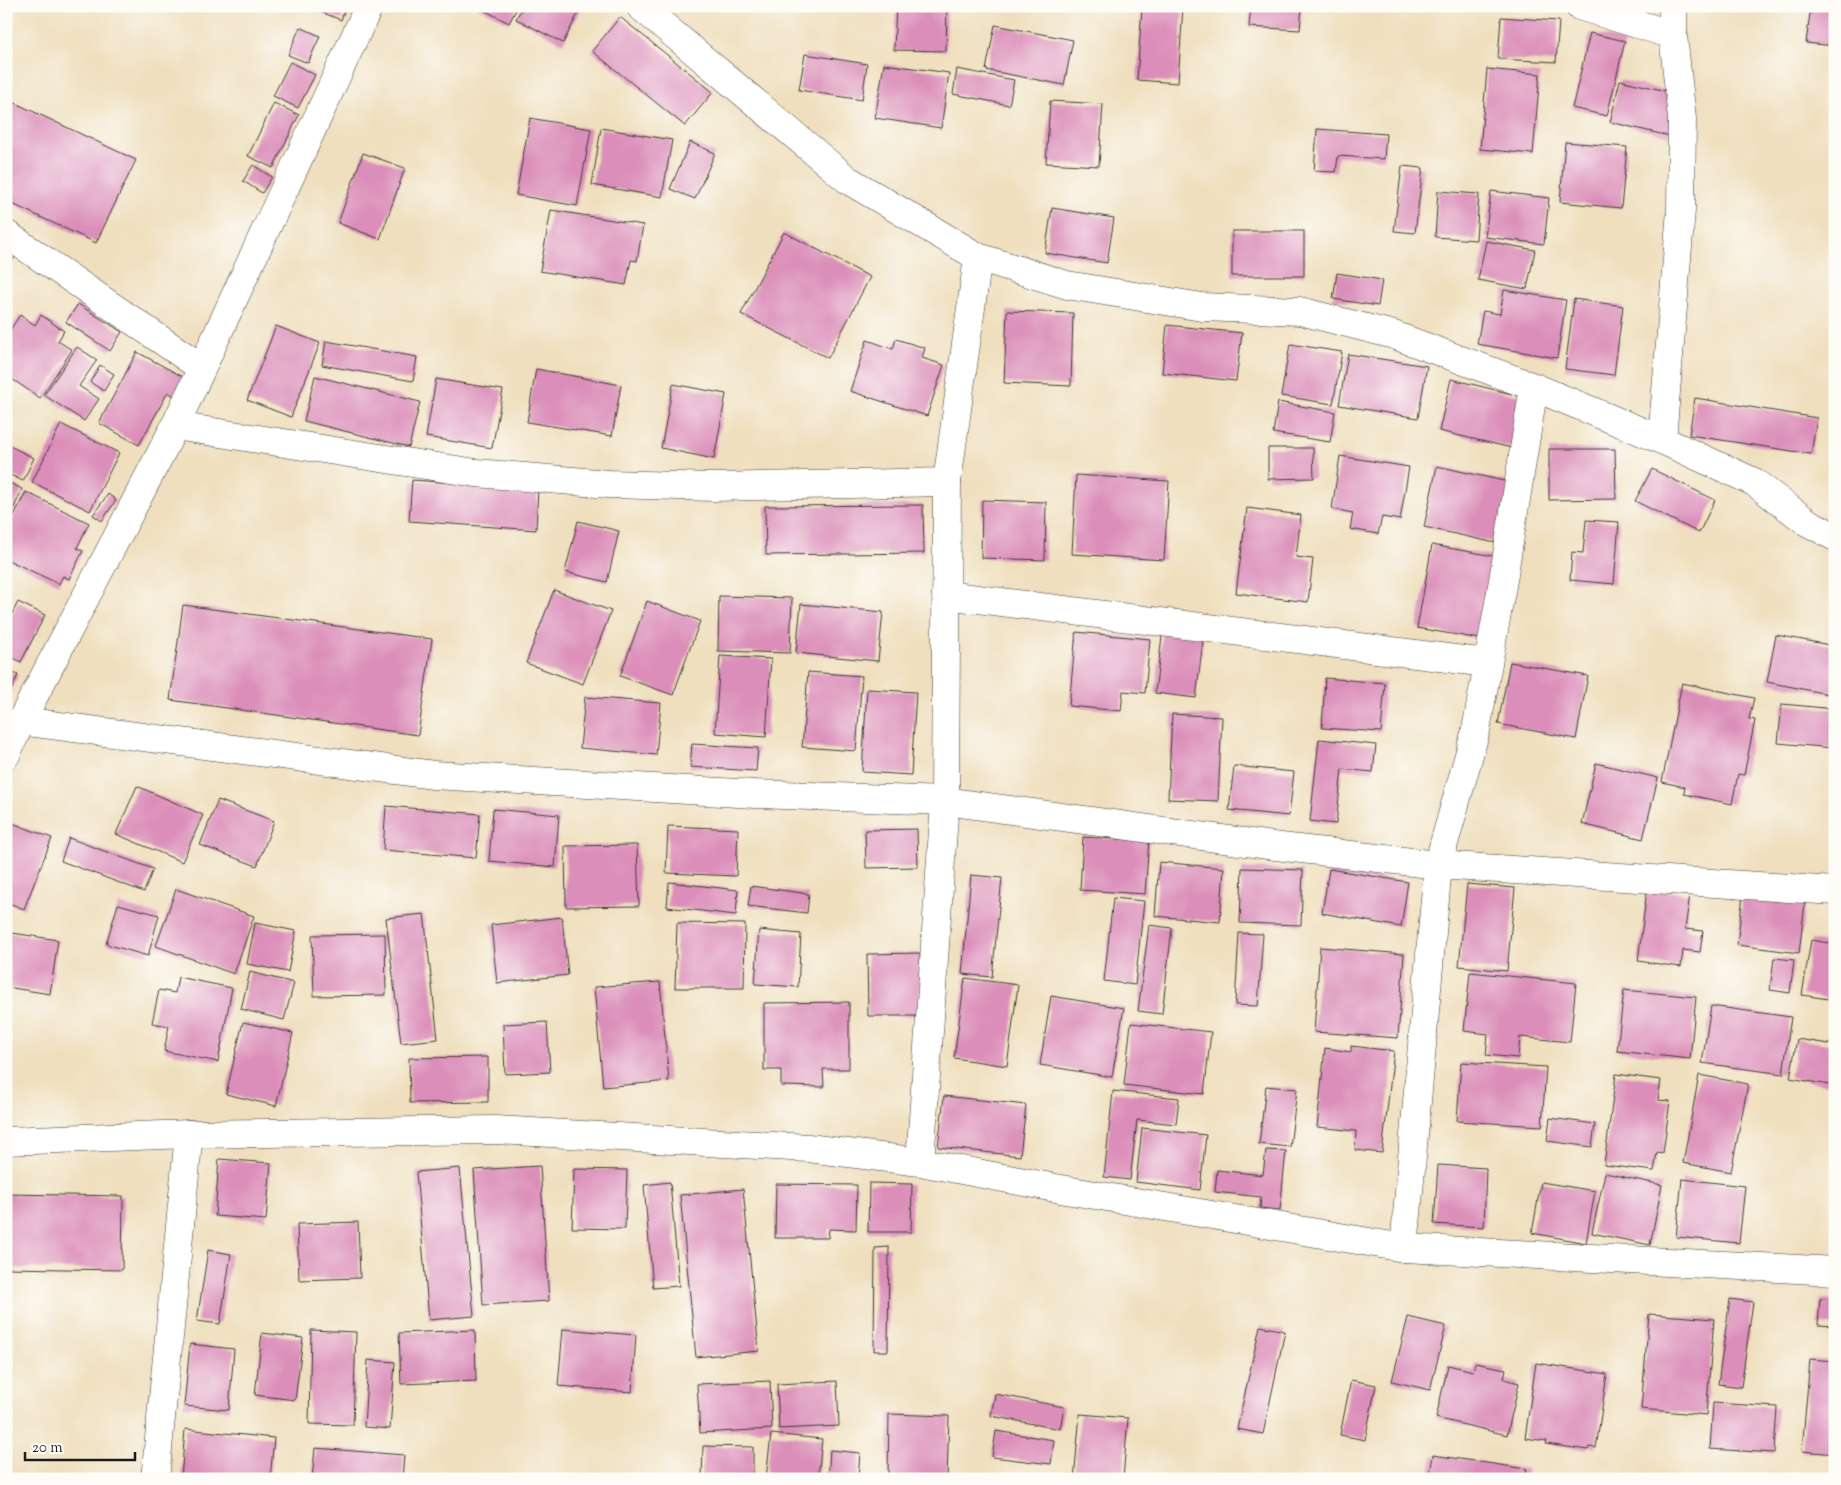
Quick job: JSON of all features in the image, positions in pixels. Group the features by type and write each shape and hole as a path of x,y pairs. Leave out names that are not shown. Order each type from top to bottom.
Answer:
{"street":[{"path":"6,754 21,721 175,426 369,6"},
{"path":"640,6 848,180 978,257 1077,287 1202,307 1300,311 1394,335 1534,387 1662,440 1754,482 1807,522 1835,537"},
{"path":"1579,6 1673,34"},
{"path":"1662,440 1681,210 1682,120 1673,34 1673,6"},
{"path":"6,234 202,368"},
{"path":"920,1162 945,801 947,482 978,257"},
{"path":"1404,1248 1438,865 1476,730 1502,586 1534,387"},
{"path":"175,426 476,473 609,484 714,487 947,482"},
{"path":"946,595 1488,663"},
{"path":"21,721 434,775 755,794 945,801 1274,846 1438,865 1835,891"},
{"path":"6,1141 189,1134 496,1130 808,1148 920,1162 1066,1190 1404,1248 1835,1271"},
{"path":"155,1479 189,1134"}],"building":[{"path":"306,6 346,6 341,20"},
{"path":"476,6 518,6 509,23"},
{"path":"523,6 582,6 563,43 516,19"},
{"path":"896,6 947,6 946,51 894,50"},
{"path":"1142,6 1183,6 1178,83 1137,80"},
{"path":"1251,6 1302,6 1300,30 1249,27"},
{"path":"1811,6 1835,6 1835,46 1806,43"},
{"path":"620,17 713,92 685,126 592,51"},
{"path":"1501,17 1559,21 1556,62 1498,59"},
{"path":"995,25 1073,40 1064,85 986,70"},
{"path":"300,27 320,36 308,63 288,55"},
{"path":"1590,33 1625,41 1607,116 1572,108"},
{"path":"805,54 867,64 862,100 799,90"},
{"path":"290,62 315,75 298,108 273,96"},
{"path":"884,64 949,73 941,128 875,118"},
{"path":"957,69 1014,80 1009,105 953,94"},
{"path":"1487,69 1540,74 1533,154 1480,149"},
{"path":"1620,80 1679,94 1669,136 1610,122"},
{"path":"1050,101 1103,104 1099,166 1046,163"},
{"path":"13,102 136,160 96,243 6,201 6,117"},
{"path":"274,103 299,115 273,168 248,156"},
{"path":"530,118 591,129 577,206 516,195"},
{"path":"601,128 672,140 662,197 592,185"},
{"path":"1317,129 1386,134 1384,159 1338,156 1336,172 1314,171"},
{"path":"690,142 715,153 695,199 670,189"},
{"path":"1565,142 1627,147 1621,208 1560,202"},
{"path":"363,153 405,168 380,239 338,223"},
{"path":"253,165 272,177 262,193 243,181"},
{"path":"1402,166 1423,168 1415,233 1394,231"},
{"path":"1438,191 1479,194 1476,240 1435,237"},
{"path":"1491,191 1549,198 1544,244 1485,237"},
{"path":"1052,208 1114,218 1107,263 1045,253"},
{"path":"551,210 643,225 637,261 631,260 626,285 540,271"},
{"path":"1232,231 1304,231 1304,276 1232,276"},
{"path":"784,232 870,277 828,358 741,314"},
{"path":"1486,241 1535,250 1527,289 1478,280"},
{"path":"6,250 15,257 6,269"},
{"path":"1337,273 1382,280 1378,306 1333,299"},
{"path":"1504,290 1566,300 1557,358 1477,344 1483,311 1500,314"},
{"path":"1574,299 1623,306 1614,375 1565,369"},
{"path":"78,304 122,332 110,351 66,322"},
{"path":"1007,311 1073,313 1071,386 1004,383"},
{"path":"20,315 35,325 41,315 64,331 58,341 72,350 40,398 6,375 6,336"},
{"path":"1167,325 1242,333 1236,381 1162,373"},
{"path":"276,326 320,343 291,417 247,400"},
{"path":"896,339 925,348 922,358 944,365 927,416 850,391 867,340 893,349"},
{"path":"326,341 417,357 413,381 322,365"},
{"path":"1290,344 1342,352 1333,404 1281,396"},
{"path":"77,347 97,360 79,386 99,399 84,421 44,395"},
{"path":"137,352 185,378 174,396 168,392 139,445 99,423"},
{"path":"1348,354 1427,366 1418,418 1339,405"},
{"path":"100,365 114,374 104,391 90,382"},
{"path":"536,369 621,385 612,436 527,422"},
{"path":"315,376 420,402 409,447 304,421"},
{"path":"436,379 503,390 492,448 426,437"},
{"path":"1451,379 1528,398 1516,449 1439,431"},
{"path":"673,384 726,394 714,459 661,448"},
{"path":"1695,398 1817,418 1811,454 1689,435"},
{"path":"1278,402 1335,412 1330,442 1273,433"},
{"path":"61,424 119,453 90,511 32,482"},
{"path":"6,444 34,458 23,481 6,473"},
{"path":"1268,448 1313,448 1314,478 1268,479"},
{"path":"1549,449 1615,449 1616,499 1549,500"},
{"path":"1340,456 1409,467 1400,520 1382,517 1378,534 1350,529 1353,513 1332,509"},
{"path":"1437,466 1513,483 1500,544 1424,527"},
{"path":"1652,469 1715,500 1699,533 1635,501"},
{"path":"1076,475 1169,481 1164,560 1072,554"},
{"path":"412,480 538,489 536,530 409,521"},
{"path":"6,481 22,489 11,515 6,513"},
{"path":"26,492 89,523 77,548 83,551 69,579 63,576 59,584 6,559 6,531"},
{"path":"108,494 116,500 102,521 93,515"},
{"path":"982,500 1046,502 1045,560 981,558"},
{"path":"923,505 924,553 766,555 765,506"},
{"path":"1247,508 1301,515 1296,557 1313,559 1308,602 1236,593"},
{"path":"1586,520 1619,522 1614,584 1570,580 1572,552 1583,553"},
{"path":"578,521 619,531 607,582 565,572"},
{"path":"1432,545 1499,557 1486,640 1417,628"},
{"path":"554,590 611,611 583,684 526,663"},
{"path":"719,596 792,598 790,653 718,651"},
{"path":"647,601 700,621 673,695 620,676"},
{"path":"18,602 45,615 21,662 6,654 6,626"},
{"path":"801,604 883,612 878,661 796,653"},
{"path":"183,605 432,639 418,735 170,700"},
{"path":"1163,628 1204,633 1196,698 1155,693"},
{"path":"1076,632 1150,639 1145,693 1123,691 1121,711 1069,706"},
{"path":"1776,635 1835,646 1833,695 1767,682"},
{"path":"720,656 771,659 766,737 715,733"},
{"path":"1510,662 1588,676 1576,739 1498,724"},
{"path":"6,670 18,675 6,702"},
{"path":"808,672 862,676 856,751 802,747"},
{"path":"1325,678 1385,683 1381,732 1322,728"},
{"path":"1682,683 1754,698 1749,719 1755,720 1744,775 1738,774 1732,804 1684,794 1685,787 1662,782"},
{"path":"867,689 916,692 911,775 862,772"},
{"path":"585,697 661,703 656,755 580,748"},
{"path":"1782,704 1835,709 1833,748 1778,743"},
{"path":"1172,714 1222,717 1218,801 1168,799"},
{"path":"1319,739 1376,745 1373,772 1342,769 1336,824 1310,821"},
{"path":"692,744 758,748 756,771 690,767"},
{"path":"1596,763 1658,778 1643,839 1582,824"},
{"path":"1234,766 1294,772 1289,816 1229,810"},
{"path":"137,786 203,815 182,862 116,834"},
{"path":"218,800 274,821 257,866 200,845"},
{"path":"386,806 480,814 476,858 383,850"},
{"path":"493,809 559,815 555,867 489,861"},
{"path":"7,821 52,838 24,909 6,902"},
{"path":"668,826 738,829 736,876 666,873"},
{"path":"917,829 918,867 866,868 865,830"},
{"path":"1083,837 1149,841 1145,894 1080,890"},
{"path":"69,838 153,869 144,892 61,861"},
{"path":"637,845 639,906 566,907 565,846"},
{"path":"1159,862 1224,868 1220,922 1155,916"},
{"path":"1242,868 1303,870 1301,925 1240,923"},
{"path":"1329,869 1408,882 1401,927 1322,913"},
{"path":"971,875 1002,878 992,977 962,974"},
{"path":"669,882 738,890 736,915 667,907"},
{"path":"1467,884 1515,888 1507,971 1459,966"},
{"path":"751,886 809,894 807,913 748,906"},
{"path":"176,889 254,916 234,974 156,946"},
{"path":"1647,889 1690,894 1685,929 1703,931 1700,952 1683,950 1681,967 1638,961"},
{"path":"1743,895 1805,903 1799,953 1737,945"},
{"path":"1113,898 1144,901 1135,985 1104,981"},
{"path":"118,904 159,915 148,956 106,944"},
{"path":"424,914 438,1039 401,1043 386,918"},
{"path":"562,917 568,975 497,983 491,925"},
{"path":"255,923 296,931 288,972 247,964"},
{"path":"677,923 745,924 744,988 675,988"},
{"path":"1149,925 1172,928 1162,1014 1138,1011"},
{"path":"759,930 801,934 798,987 755,984"},
{"path":"6,932 58,940 50,994 6,987"},
{"path":"1239,933 1263,934 1258,1006 1235,1005"},
{"path":"385,934 386,995 314,996 312,935"},
{"path":"1811,940 1835,944 1835,1000 1802,995"},
{"path":"1320,947 1404,954 1398,1038 1314,1032"},
{"path":"920,953 921,1016 868,1016 867,954"},
{"path":"1774,958 1794,960 1790,993 1770,990"},
{"path":"250,972 294,983 284,1020 241,1009"},
{"path":"1470,972 1576,983 1570,1042 1520,1037 1518,1058 1486,1055 1488,1034 1464,1031"},
{"path":"178,977 232,988 218,1062 164,1051 169,1026 152,1023 159,990 175,993"},
{"path":"965,978 1018,985 1007,1066 954,1058"},
{"path":"660,982 669,1081 603,1087 594,987"},
{"path":"1624,990 1696,997 1690,1059 1617,1051"},
{"path":"1051,996 1124,1008 1112,1077 1040,1065"},
{"path":"849,1002 849,1069 823,1069 824,1087 781,1086 781,1070 764,1070 764,1003"},
{"path":"1711,1006 1791,1017 1783,1074 1702,1063"},
{"path":"243,1022 293,1033 276,1106 226,1094"},
{"path":"547,1022 550,1072 505,1074 503,1024"},
{"path":"1131,1023 1211,1032 1204,1094 1124,1085"},
{"path":"1797,1039 1835,1045 1835,1086 1790,1078"},
{"path":"1351,1046 1394,1051 1382,1153 1355,1150 1356,1131 1317,1127 1325,1048 1351,1052"},
{"path":"488,1057 488,1102 410,1103 409,1058"},
{"path":"1461,1062 1546,1067 1542,1126 1457,1121"},
{"path":"1616,1074 1661,1080 1658,1100 1670,1101 1663,1153 1657,1152 1654,1171 1604,1165"},
{"path":"1699,1075 1748,1084 1731,1172 1683,1163"},
{"path":"1266,1086 1297,1089 1290,1147 1259,1144"},
{"path":"1113,1091 1179,1098 1176,1124 1137,1120 1130,1180 1104,1177"},
{"path":"944,1096 1026,1105 1020,1156 938,1147"},
{"path":"1550,1118 1595,1124 1592,1147 1547,1141"},
{"path":"1142,1128 1206,1135 1200,1190 1136,1182"},
{"path":"1266,1150 1286,1151 1280,1210 1260,1208 1261,1197 1215,1192 1217,1170 1263,1175"},
{"path":"219,1159 271,1163 266,1220 215,1216"},
{"path":"1438,1165 1486,1168 1484,1227 1434,1224"},
{"path":"540,1166 549,1301 483,1305 474,1170"},
{"path":"460,1168 474,1316 429,1320 416,1172"},
{"path":"574,1169 627,1170 625,1229 572,1228"},
{"path":"1605,1173 1662,1185 1650,1245 1592,1233"},
{"path":"1682,1179 1745,1186 1739,1243 1676,1237"},
{"path":"670,1182 679,1286 653,1288 644,1185"},
{"path":"1541,1182 1595,1191 1586,1243 1532,1233"},
{"path":"869,1183 912,1184 911,1232 868,1232"},
{"path":"776,1184 857,1185 856,1230 829,1229 828,1238 775,1238"},
{"path":"743,1189 759,1351 696,1357 680,1195"},
{"path":"6,1194 123,1196 122,1270 6,1268"},
{"path":"358,1222 360,1278 299,1280 297,1224"},
{"path":"889,1247 888,1351 874,1351 875,1248"},
{"path":"208,1250 231,1254 220,1324 197,1321"},
{"path":"1730,1299 1753,1302 1741,1387 1718,1384"},
{"path":"1820,1299 1835,1300 1835,1326 1818,1325"},
{"path":"1649,1314 1714,1319 1706,1415 1641,1409"},
{"path":"1408,1317 1446,1326 1430,1390 1392,1381"},
{"path":"1260,1326 1285,1331 1263,1434 1237,1429"},
{"path":"563,1329 636,1335 632,1392 558,1386"},
{"path":"311,1330 356,1332 353,1425 309,1424"},
{"path":"475,1330 476,1381 401,1384 399,1333"},
{"path":"262,1333 303,1338 295,1400 255,1395"},
{"path":"190,1344 234,1349 229,1410 184,1406"},
{"path":"1810,1359 1835,1361 1835,1454 1802,1451"},
{"path":"368,1360 395,1362 390,1429 364,1427"},
{"path":"1475,1363 1506,1369 1504,1379 1519,1383 1507,1435 1436,1418 1448,1365 1473,1371"},
{"path":"1536,1363 1607,1374 1596,1448 1589,1447 1588,1450 1546,1444 1547,1441 1525,1438"},
{"path":"1351,1380 1376,1385 1365,1440 1340,1435"},
{"path":"770,1381 772,1429 700,1433 697,1384"},
{"path":"837,1381 839,1426 779,1429 777,1384"},
{"path":"995,1394 1064,1407 1060,1429 991,1416"},
{"path":"1713,1403 1777,1407 1774,1453 1710,1449"},
{"path":"889,1414 949,1416 947,1479 888,1477"},
{"path":"1080,1414 1128,1418 1123,1479 1074,1479"},
{"path":"185,1429 274,1438 270,1479 181,1479"},
{"path":"996,1431 1054,1440 1051,1464 992,1457"},
{"path":"771,1434 822,1439 818,1479 766,1479"},
{"path":"703,1446 753,1447 753,1479 702,1479"},
{"path":"315,1448 404,1455 402,1479 312,1479"},
{"path":"830,1450 860,1453 858,1479 828,1479"},
{"path":"1433,1455 1527,1469 1525,1479 1429,1479"}]}
